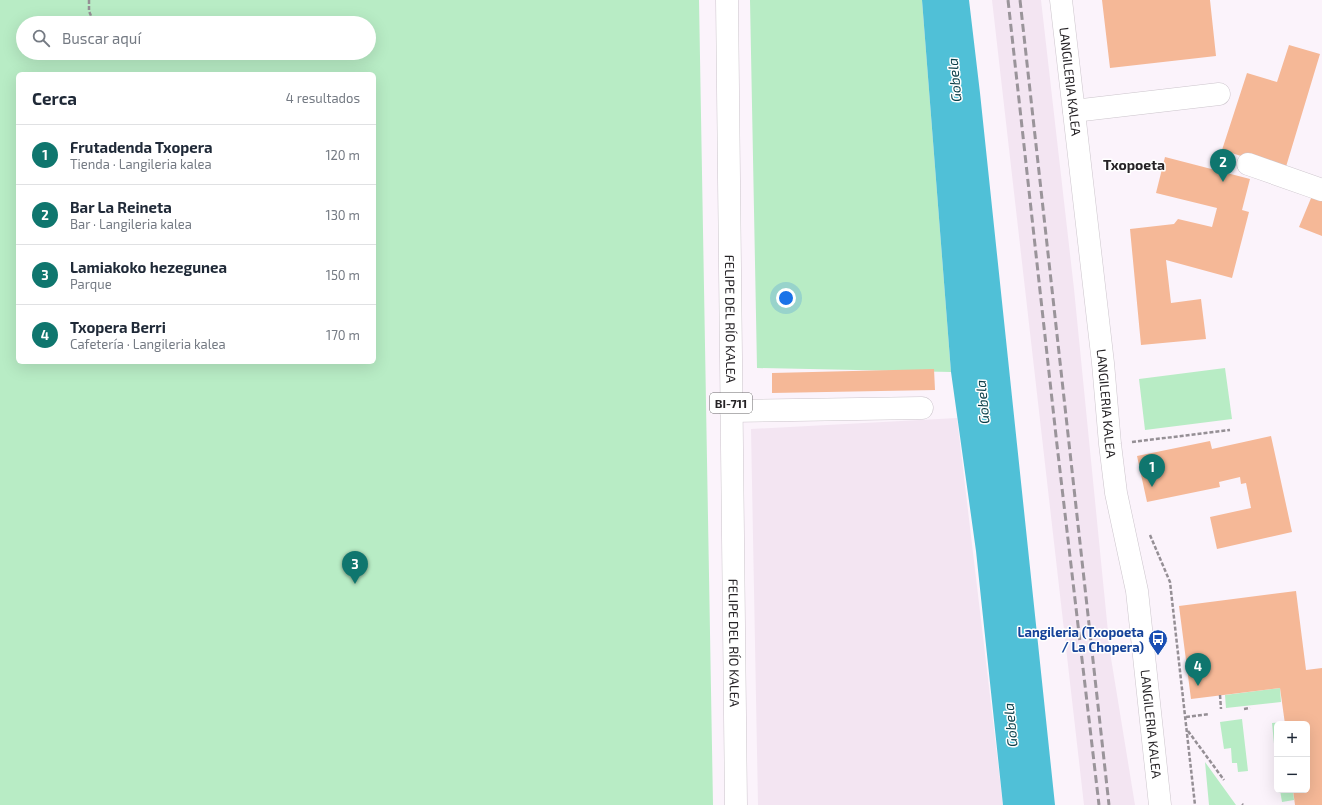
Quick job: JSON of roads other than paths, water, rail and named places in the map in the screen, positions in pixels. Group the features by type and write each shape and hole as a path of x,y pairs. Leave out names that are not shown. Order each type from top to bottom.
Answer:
{"street":[{"name":"FELIPE DEL RÍO KALEA","path":"727,0 736,805"},
{"name":"LANGILERIA KALEA","path":"1061,0 1103,363 1116,493 1137,591 1160,805"},
{"path":"1074,111 1220,94"},
{"path":"1248,164 1322,190"},
{"path":"731,411 922,408"}],"water":[{"name":"Gobela","path":"922,0 969,0 1055,805 1003,805 976,551 951,372"}],"railway":[{"path":"1008,0 1057,445 1099,805"},
{"path":"1020,0 1109,805"}],"place":[{"name":"Bar La Reineta","path":"1223,182"},
{"name":"Frutadenda Txopera","path":"1152,487"},
{"name":"Lamiakoko hezegunea","path":"355,584"},
{"name":"Langileria (Txopoeta / La Chopera)","path":"1158,656"},
{"name":"Txopera Berri","path":"1198,686"}],"district":[{"name":"Txopoeta","path":"1134,164"}]}
